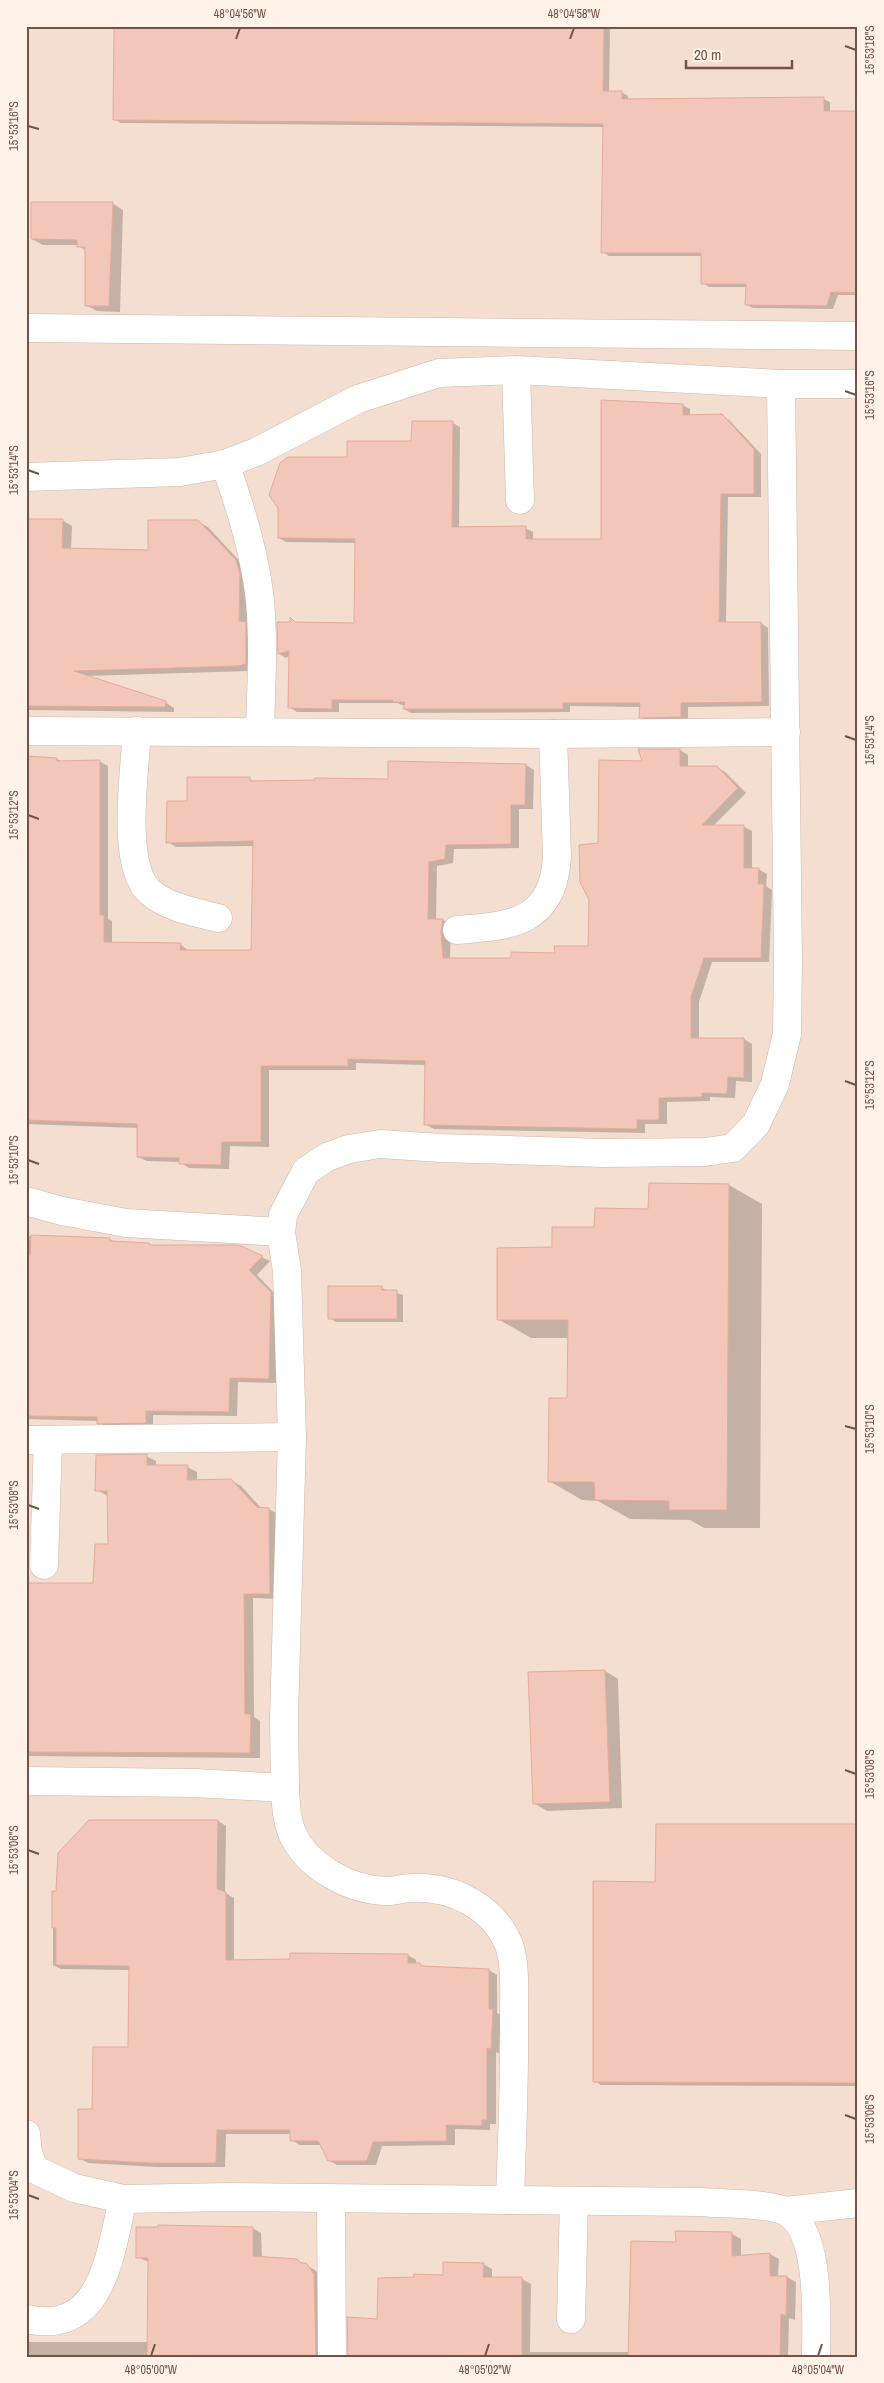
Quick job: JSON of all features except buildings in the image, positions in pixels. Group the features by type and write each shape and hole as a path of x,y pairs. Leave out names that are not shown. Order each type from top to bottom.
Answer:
{"street":[{"path":"26,328 228,331 568,331 858,336"},
{"path":"516,370 520,500"},
{"path":"26,477 180,472 224,464 256,452 358,399 439,373 516,370 781,384 858,384"},
{"path":"510,2199 515,2080 514,1982 509,1947 497,1923 482,1908 456,1895 433,1889 412,1888 387,1891 360,1886 335,1877 318,1865 301,1849 292,1833 286,1816 284,1718 292,1437 287,1270 282,1232 283,1215 306,1171 327,1157 349,1148 380,1144 442,1148 604,1153 705,1152 734,1148 756,1124 775,1084 787,1034 786,732 781,384"},
{"path":"224,464 240,504 260,600 262,646 260,732"},
{"path":"26,731 552,734 786,732"},
{"path":"137,731 132,833 133,860 138,874 148,891 164,902 218,918"},
{"path":"457,930 496,928 517,921 537,910 550,892 556,876 557,857 552,734"},
{"path":"26,1201 62,1211 126,1223 282,1232"},
{"path":"44,1564 37,1440 292,1437"},
{"path":"26,1782 195,1783 285,1788"},
{"path":"26,2134 30,2176 123,2199 228,2197 330,2200 510,2199 701,2202 763,2207 785,2211 858,2203"},
{"path":"26,2319 58,2322 75,2315 85,2307 101,2283 123,2199"},
{"path":"330,2200 332,2357"},
{"path":"571,2319 574,2201"},
{"path":"785,2211 794,2217 801,2226 809,2244 813,2270 816,2357"}],"shaded area":[{"path":"26,26 858,26 858,2357 26,2357"}]}
